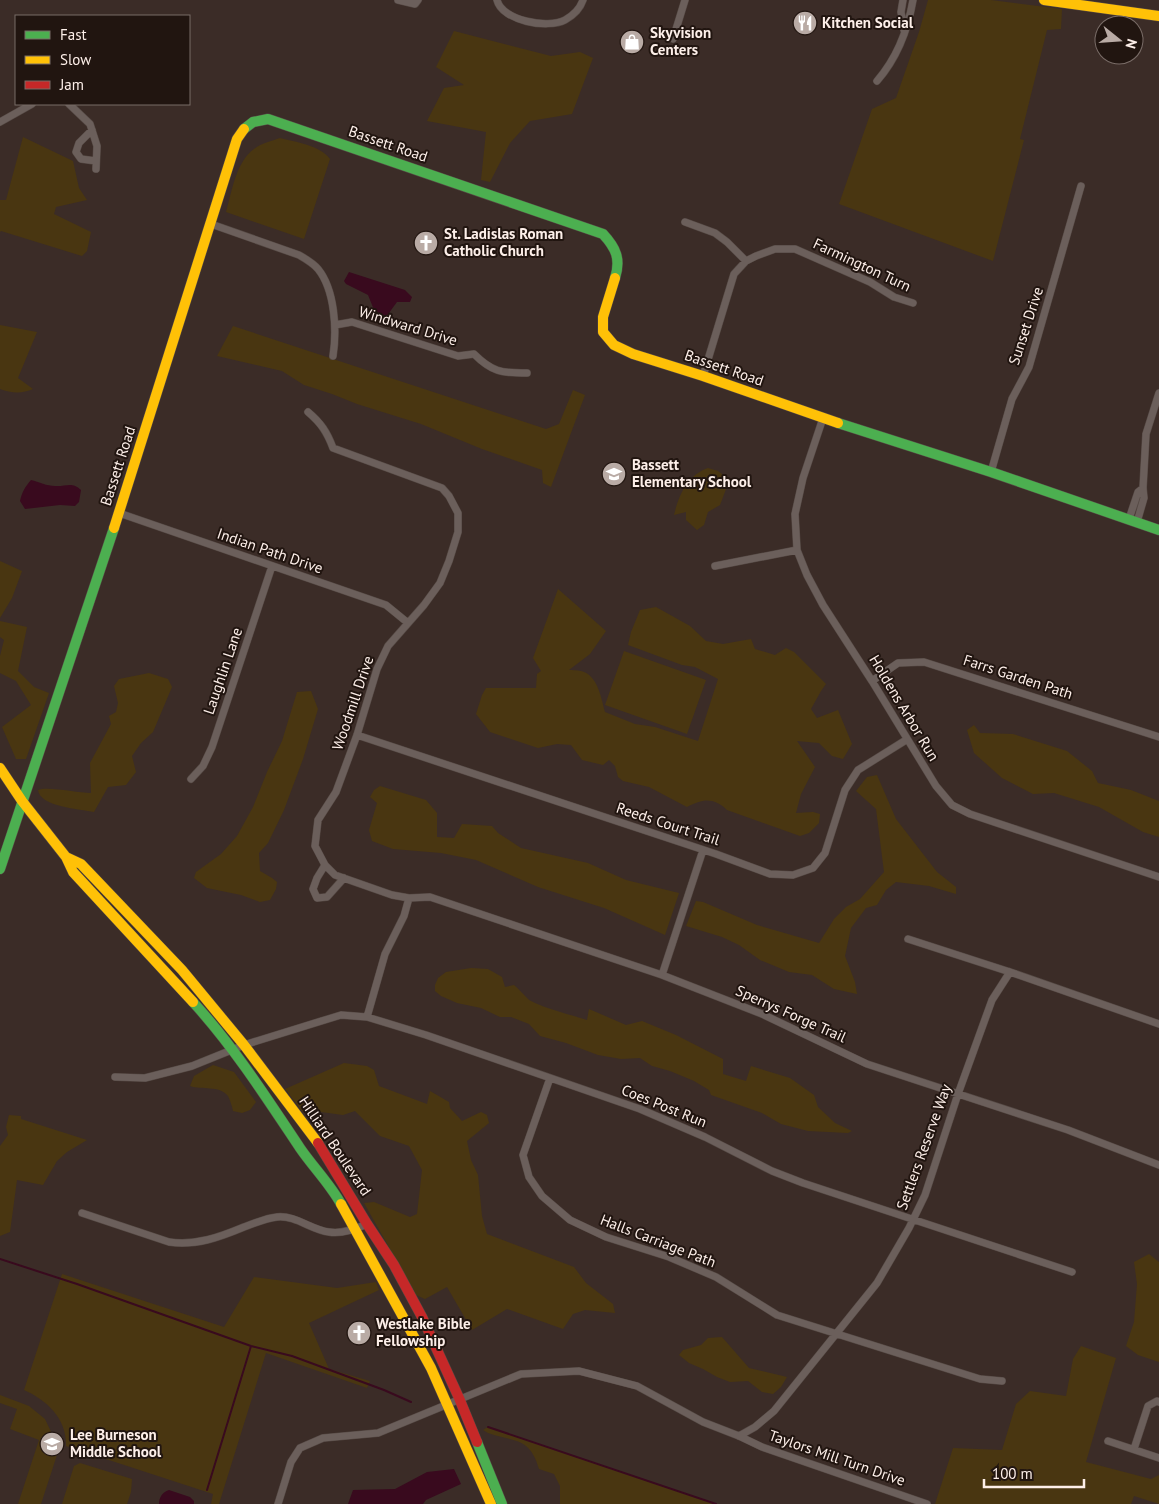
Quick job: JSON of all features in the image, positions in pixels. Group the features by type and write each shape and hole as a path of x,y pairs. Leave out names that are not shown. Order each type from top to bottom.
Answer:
{"street":[{"path":"398,0 415,4 418,0"},
{"path":"497,0 498,5 509,15 543,23 564,20 578,10 583,0"},
{"path":"673,39 685,0"},
{"path":"903,0 904,31"},
{"path":"877,81 895,56 910,16 912,0"},
{"path":"1044,0 1072,2 1159,16"},
{"path":"0,122 30,105"},
{"path":"70,105 90,124 92,130 97,146 96,165 81,159 76,152 79,144 92,130"},
{"name":"Bassett Road","path":"0,869 119,513 237,139 246,126 256,120 268,119 603,234 613,245 618,257 618,269 603,317 603,332 614,345 633,354 1159,530"},
{"name":"Sunset Drive","path":"990,472 1012,399 1029,368 1081,186"},
{"path":"685,222 715,233 746,261 734,274 703,376"},
{"path":"211,224 299,255 312,262 322,275 330,295 335,343 333,356"},
{"name":"Farmington Turn","path":"746,261 776,249 795,250 870,282 894,298 913,303"},
{"name":"Windward Drive","path":"334,325 352,322 458,356 474,354 484,364 502,373 527,373"},
{"path":"1133,521 1138,492 1143,488 1146,434 1159,393"},
{"name":"Woodmill Drive","path":"308,412 321,423 327,432 333,448 442,488 449,496 458,513 458,532 443,576 424,605 388,646 377,669 357,734 336,792 318,820 315,846 325,865"},
{"name":"Holdens Arbor Run","path":"824,418 803,478 795,514 797,550 807,575 823,605 872,680 906,740 936,786 952,806 970,814 1159,877"},
{"name":"Indian Path Drive","path":"119,513 386,605 408,623"},
{"path":"715,566 797,550"},
{"name":"Laughlin Lane","path":"190,779 202,766 212,747 272,566"},
{"name":"Farrs Garden Path","path":"872,680 898,663 924,662 1159,737"},
{"name":"Reeds Court Trail","path":"357,734 770,874 793,876 812,868 825,854 845,790 858,770 906,740"},
{"name":"Hilliard Boulevard","path":"0,768 22,801 66,857 73,872 156,960 220,1032 239,1047 317,1141 367,1224 394,1264 413,1300 459,1398 502,1504"},
{"path":"662,975 703,850"},
{"path":"325,865 313,889 317,898 327,898 344,878"},
{"name":"Sperrys Forge Trail","path":"325,865 335,875 392,895 409,898 430,898 662,975 762,1014 867,1064 1068,1130 1159,1165"},
{"path":"367,1017 385,954 404,916 409,898"},
{"path":"908,938 1159,1024"},
{"name":"Settlers Reserve Way","path":"739,1436 755,1427 774,1410 877,1283 914,1219 925,1195 958,1094 992,1000 1010,972"},
{"name":"Coes Post Run","path":"115,1077 145,1078 192,1066 239,1047 342,1015 367,1017 426,1035 640,1109 705,1137 772,1171 804,1183 1072,1272"},
{"name":"Hilliard Boulevard","path":"239,1047 336,1195 356,1229 428,1362 491,1504"},
{"name":"Halls Carriage Path","path":"550,1078 524,1155 530,1177 542,1196 570,1220 606,1237 669,1257 716,1277 777,1315 980,1379 1002,1381"},
{"path":"82,1213 169,1242 182,1244 217,1238 265,1219 278,1216 288,1217 329,1232 356,1229 367,1224"},
{"name":"Taylors Mill Turn Drive","path":"278,1504 291,1462 300,1448 323,1438 378,1433 521,1374 579,1371 637,1386 703,1422 739,1436 762,1448 926,1504"},
{"path":"1134,1450 1148,1406 1159,1402"},
{"path":"1108,1441 1159,1458"}],"shaded area":[{"path":"928,0 991,0 1062,9 1061,29 1047,30 1020,139 1024,140 993,261 839,204 872,109 896,98"},
{"path":"454,31 551,56 580,52 593,58 572,114 530,121 510,143 490,182 481,180 486,132 427,121 444,88 464,85 436,67"},
{"path":"23,137 73,161 79,188 87,200 56,207 54,214 91,232 87,251 82,256 0,232 0,200 6,200"},
{"path":"280,138 314,147 326,154 330,159 304,239 226,212 243,161 257,147"},
{"path":"349,272 405,290 412,297 410,302 397,302 386,317 374,310 368,295 346,284 344,281"},
{"path":"0,325 37,332 18,378 33,389 25,392 16,392 0,389"},
{"path":"233,326 546,429 559,424 573,390 585,395 551,487 543,483 542,470 482,449 421,424 304,385 282,371 217,356"},
{"path":"708,468 718,471 726,477 728,484 720,505 708,512 704,525 697,530 686,520 686,512 674,515 685,486 695,475"},
{"path":"31,480 52,486 68,485 78,487 81,490 79,502 75,506 60,505 25,509 20,501 24,490"},
{"path":"0,561 22,571 12,598 0,618"},
{"path":"558,589 606,631 590,654 569,670 581,671 591,677 598,688 605,712 635,724 655,727 698,741 718,679 695,667 682,665 628,645 640,610 656,607 690,626 706,641 723,644 751,639 755,649 775,655 786,648 794,652 826,684 811,709 817,718 838,710 852,744 843,759 832,756 819,743 797,741 815,767 801,794 796,813 813,812 820,814 819,823 809,833 800,836 727,810 712,801 698,802 687,807 649,787 623,781 618,777 615,766 609,760 603,765 582,760 571,745 557,744 538,748 490,732 476,714 482,695 486,688 536,688 537,674 541,671 533,658"},
{"path":"0,621 27,627 18,671 34,687 49,693 26,759 16,759 2,727 31,705 16,681 0,673 0,656 4,640 0,637"},
{"path":"624,651 706,680 687,734 605,705"},
{"path":"149,673 168,679 172,687 153,732 141,743 132,756 136,772 126,785 108,787 94,812 53,804 40,796 38,790 43,789 91,793 90,763 111,724 109,716 116,712 118,703 114,686 119,679"},
{"path":"311,691 318,709 303,759 284,810 268,843 259,853 260,871 277,882 276,889 270,900 260,902 241,895 207,888 194,878 196,872 221,854 237,836 253,807 282,741 297,692"},
{"path":"974,725 980,733 1013,734 1067,751 1092,771 1098,783 1131,790 1159,801 1159,837 1143,832 1099,807 1054,793 1033,794 1002,778 974,753 967,730"},
{"path":"877,775 896,819 937,872 956,887 956,894 929,886 896,882 886,890 877,905 866,908 851,928 845,956 855,982 857,994 834,989 812,975 789,972 760,960 739,945 722,937 686,926 696,901 703,902 757,925 819,943 834,919 846,907 860,899 884,872 876,809 856,791 867,777"},
{"path":"380,786 426,800 437,813 437,837 454,838 462,824 492,826 498,833 521,848 588,863 626,880 679,893 665,935 604,908 538,887 476,860 441,853 393,849 372,841 369,830 377,803 370,797 374,790"},
{"path":"471,968 488,969 502,977 505,987 514,985 532,1002 556,1011 587,1020 589,1009 626,1025 642,1021 676,1035 723,1059 723,1074 746,1081 751,1066 790,1078 814,1095 818,1107 835,1123 852,1131 848,1133 808,1131 781,1124 762,1113 711,1095 709,1090 694,1081 652,1066 640,1058 621,1059 598,1055 540,1036 529,1024 511,1017 500,1017 481,1008 457,1003 441,996 435,991 438,978 446,972"},
{"path":"344,1063 367,1066 374,1070 379,1086 427,1104 430,1091 449,1102 450,1108 462,1121 481,1112 487,1115 489,1123 467,1141 471,1160 478,1175 482,1216 487,1234 574,1267 586,1283 613,1304 615,1313 585,1310 573,1314 563,1329 507,1309 472,1330 447,1287 425,1299 416,1295 364,1203 374,1202 410,1217 417,1214 422,1170 409,1146 380,1136 355,1111 343,1115 302,1111 285,1089"},
{"path":"213,1065 234,1072 256,1102 250,1110 242,1113 233,1111 228,1096 220,1090 190,1086 194,1076"},
{"path":"9,1115 21,1116 21,1119 87,1140 67,1152 57,1161 43,1185 17,1180 10,1232 0,1236 0,1146 8,1135 6,1127"},
{"path":"1149,1254 1159,1262 1159,1362 1138,1355 1126,1346 1134,1322 1137,1284 1134,1262"},
{"path":"62,1274 224,1327 254,1277 337,1288 376,1282 379,1290 309,1323 329,1369 370,1381 367,1388 266,1353 219,1504 211,1504 213,1494 66,1446 63,1427 54,1412 40,1399 24,1390"},
{"path":"722,1337 749,1368 787,1377 781,1387 773,1394 762,1392 748,1381 730,1382 689,1363 679,1355 683,1350 701,1345 708,1338"},
{"path":"1081,1346 1116,1358 1086,1462 1151,1479 1159,1475 1159,1504 1134,1496 1131,1504 935,1504 953,1448 1002,1450 1016,1404 1030,1391 1066,1396 1073,1359"},
{"path":"0,1395 29,1406 45,1419 54,1438 57,1455 41,1504 18,1504 39,1440 10,1429 17,1409 0,1403"},
{"path":"488,1427 716,1504 560,1504 560,1486 554,1474 539,1469 531,1451 526,1446 520,1442 483,1430"},
{"path":"80,1463 132,1479 131,1492 127,1504 62,1504 74,1466"},
{"path":"454,1469 461,1484 426,1500 423,1504 348,1504 353,1490 395,1489 427,1472"},
{"path":"169,1490 190,1497 194,1504 159,1504 161,1496"}],"waterway":[{"path":"0,1259 77,1284 251,1346 292,1356 411,1402"},
{"path":"207,1490 251,1346"},
{"path":"488,1427 716,1504"}],"traffic: fast":[{"path":"244,129 253,122 268,119 603,234 616,254 617,271 615,278"},
{"path":"838,423 991,472 1159,530"},
{"path":"0,869 114,528"},
{"path":"193,1002 236,1055 341,1204"},
{"path":"477,1442 502,1504"}],"traffic: slow":[{"path":"1044,0 1159,16"},
{"path":"114,528 237,139 244,129"},
{"path":"615,278 603,317 603,332 614,345 633,354 838,423"},
{"path":"0,768 22,801 66,857 73,872 193,1002"},
{"path":"66,857 81,864 182,970 244,1045 318,1143"},
{"path":"341,1204 431,1368 491,1504"}],"traffic: jam":[{"path":"318,1143 394,1265 422,1317 477,1442"}],"place":[{"name":"Kitchen Social","path":"805,23"},
{"name":"Skyvision Centers","path":"632,42"},
{"name":"St. Ladislas Roman Catholic Church","path":"426,243"},
{"name":"Bassett Elementary School","path":"614,474"},
{"name":"Westlake Bible Fellowship","path":"359,1333"},
{"name":"Lee Burneson Middle School","path":"52,1444"}]}
